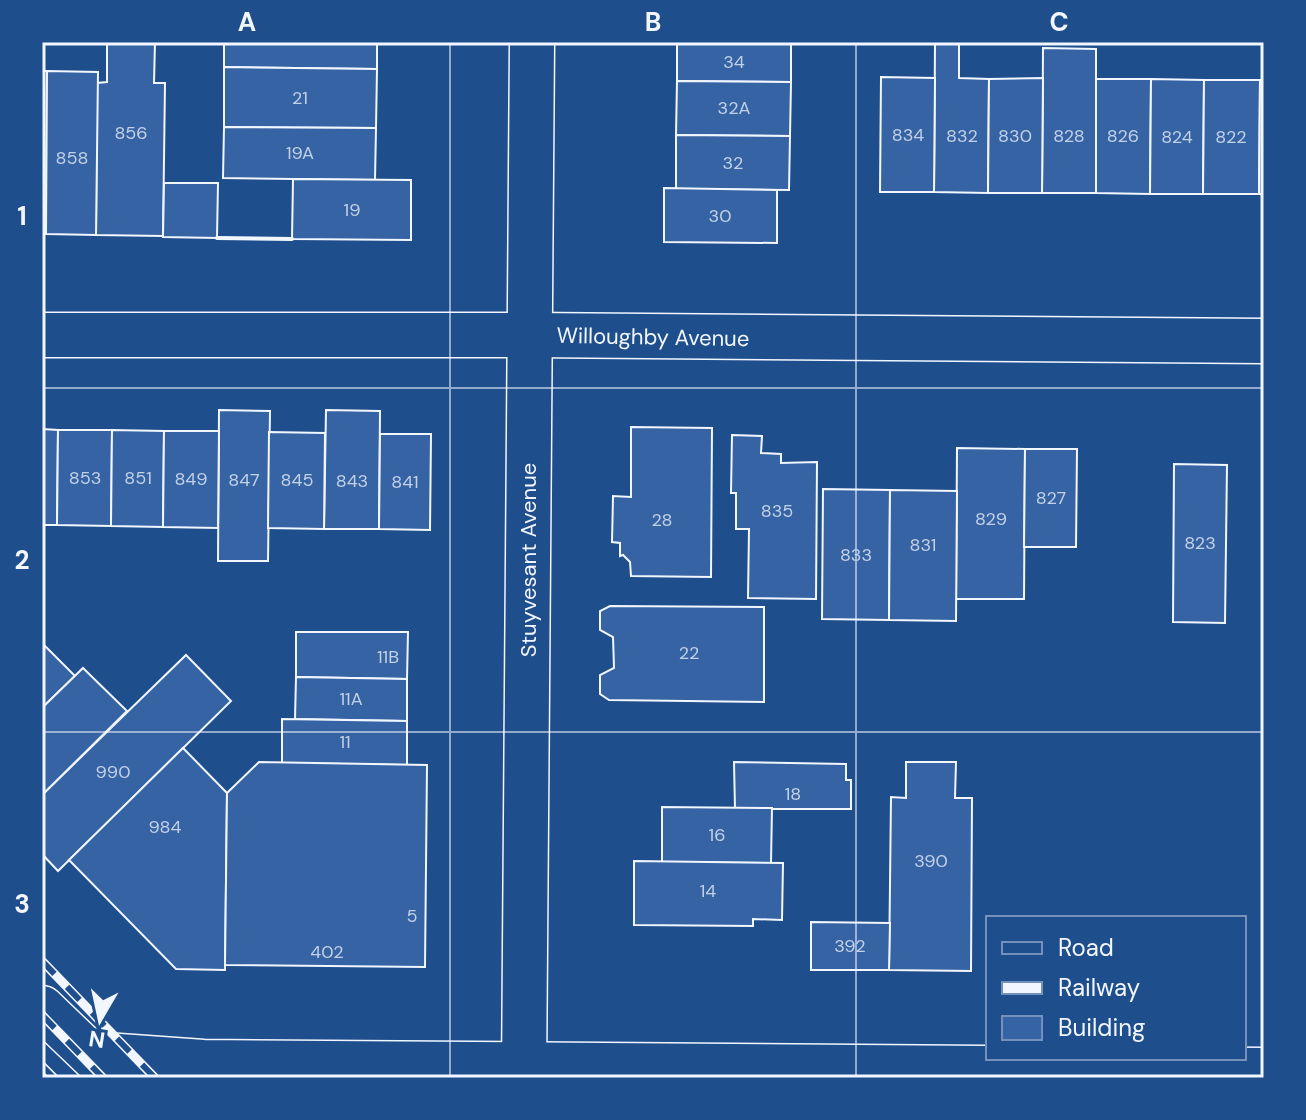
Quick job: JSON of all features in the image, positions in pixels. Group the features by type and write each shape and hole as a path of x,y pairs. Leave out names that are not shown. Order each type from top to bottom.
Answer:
{"street":[{"name":"Stuyvesant Avenue","path":"524,1071 532,42"},
{"name":"Willoughby Avenue","path":"42,335 1264,341"},
{"path":"42,1008 103,1066 402,1061 524,1071 1264,1070"}],"building":[{"path":"107,42 155,42 154,83 165,83 163,236 96,235 97,83 107,82"},
{"path":"224,42 377,42 377,69 224,67"},
{"path":"677,42 791,42 791,82 677,81"},
{"path":"935,42 959,42 959,78 989,79 988,193 934,192"},
{"path":"1043,48 1096,49 1096,193 1042,193"},
{"path":"224,67 377,69 376,128 224,127"},
{"path":"42,71 47,71 46,234 42,234"},
{"path":"47,71 98,72 96,235 46,234"},
{"path":"881,77 935,78 934,192 880,192"},
{"path":"1043,78 1042,193 988,193 989,79"},
{"path":"1096,79 1151,79 1150,194 1096,193"},
{"path":"1151,79 1204,80 1203,194 1150,194"},
{"path":"1204,80 1260,80 1259,194 1203,194"},
{"path":"1260,80 1264,80 1264,194 1259,194"},
{"path":"677,81 791,82 790,136 676,135"},
{"path":"224,127 376,128 375,180 223,178"},
{"path":"676,135 790,136 789,190 676,189"},
{"path":"293,179 411,180 411,240 292,239"},
{"path":"164,183 218,183 217,238 163,237"},
{"path":"664,188 777,190 777,243 664,242"},
{"path":"219,410 270,411 268,561 218,561"},
{"path":"326,410 380,411 379,529 324,529"},
{"path":"631,427 712,428 711,577 631,576 630,562 623,555 620,556 620,543 612,542 613,496 631,497"},
{"path":"42,429 58,430 57,525 42,525"},
{"path":"58,430 112,430 111,526 57,525"},
{"path":"112,430 164,431 163,527 111,526"},
{"path":"164,431 219,431 218,528 163,527"},
{"path":"269,432 325,433 324,529 268,528"},
{"path":"380,434 431,434 430,530 379,529"},
{"path":"732,435 762,436 761,453 781,454 781,463 817,462 816,599 748,598 749,529 736,529 736,493 731,493"},
{"path":"957,448 1025,449 1024,599 956,599"},
{"path":"1025,449 1077,449 1076,547 1024,547"},
{"path":"1174,464 1227,465 1225,623 1173,622"},
{"path":"823,489 890,490 889,620 822,619"},
{"path":"890,490 957,491 956,621 889,620"},
{"path":"610,606 764,607 764,702 609,700 600,694 600,675 614,668 613,637 600,630 600,611"},
{"path":"296,632 408,632 407,679 296,677"},
{"path":"42,643 75,676 42,708"},
{"path":"186,655 231,701 58,871 42,854 42,795"},
{"path":"83,668 127,711 42,795 42,708"},
{"path":"296,677 407,679 407,721 295,719"},
{"path":"282,719 407,721 407,765 282,763"},
{"path":"183,748 227,793 225,970 176,969 69,860"},
{"path":"259,762 427,765 425,967 225,965 227,793"},
{"path":"734,762 846,764 846,780 851,780 851,809 735,809"},
{"path":"906,762 956,762 955,798 972,798 971,971 889,970 891,797 906,798"},
{"path":"662,807 772,808 771,863 662,862"},
{"path":"634,861 783,863 782,920 753,919 753,926 634,925"},
{"path":"811,922 890,923 889,970 811,970"}],"railway":[{"path":"42,961 155,1078"},
{"path":"42,1015 103,1078"},
{"path":"42,1066 54,1078"}],"wall":[{"path":"217,238 292,239"}]}
